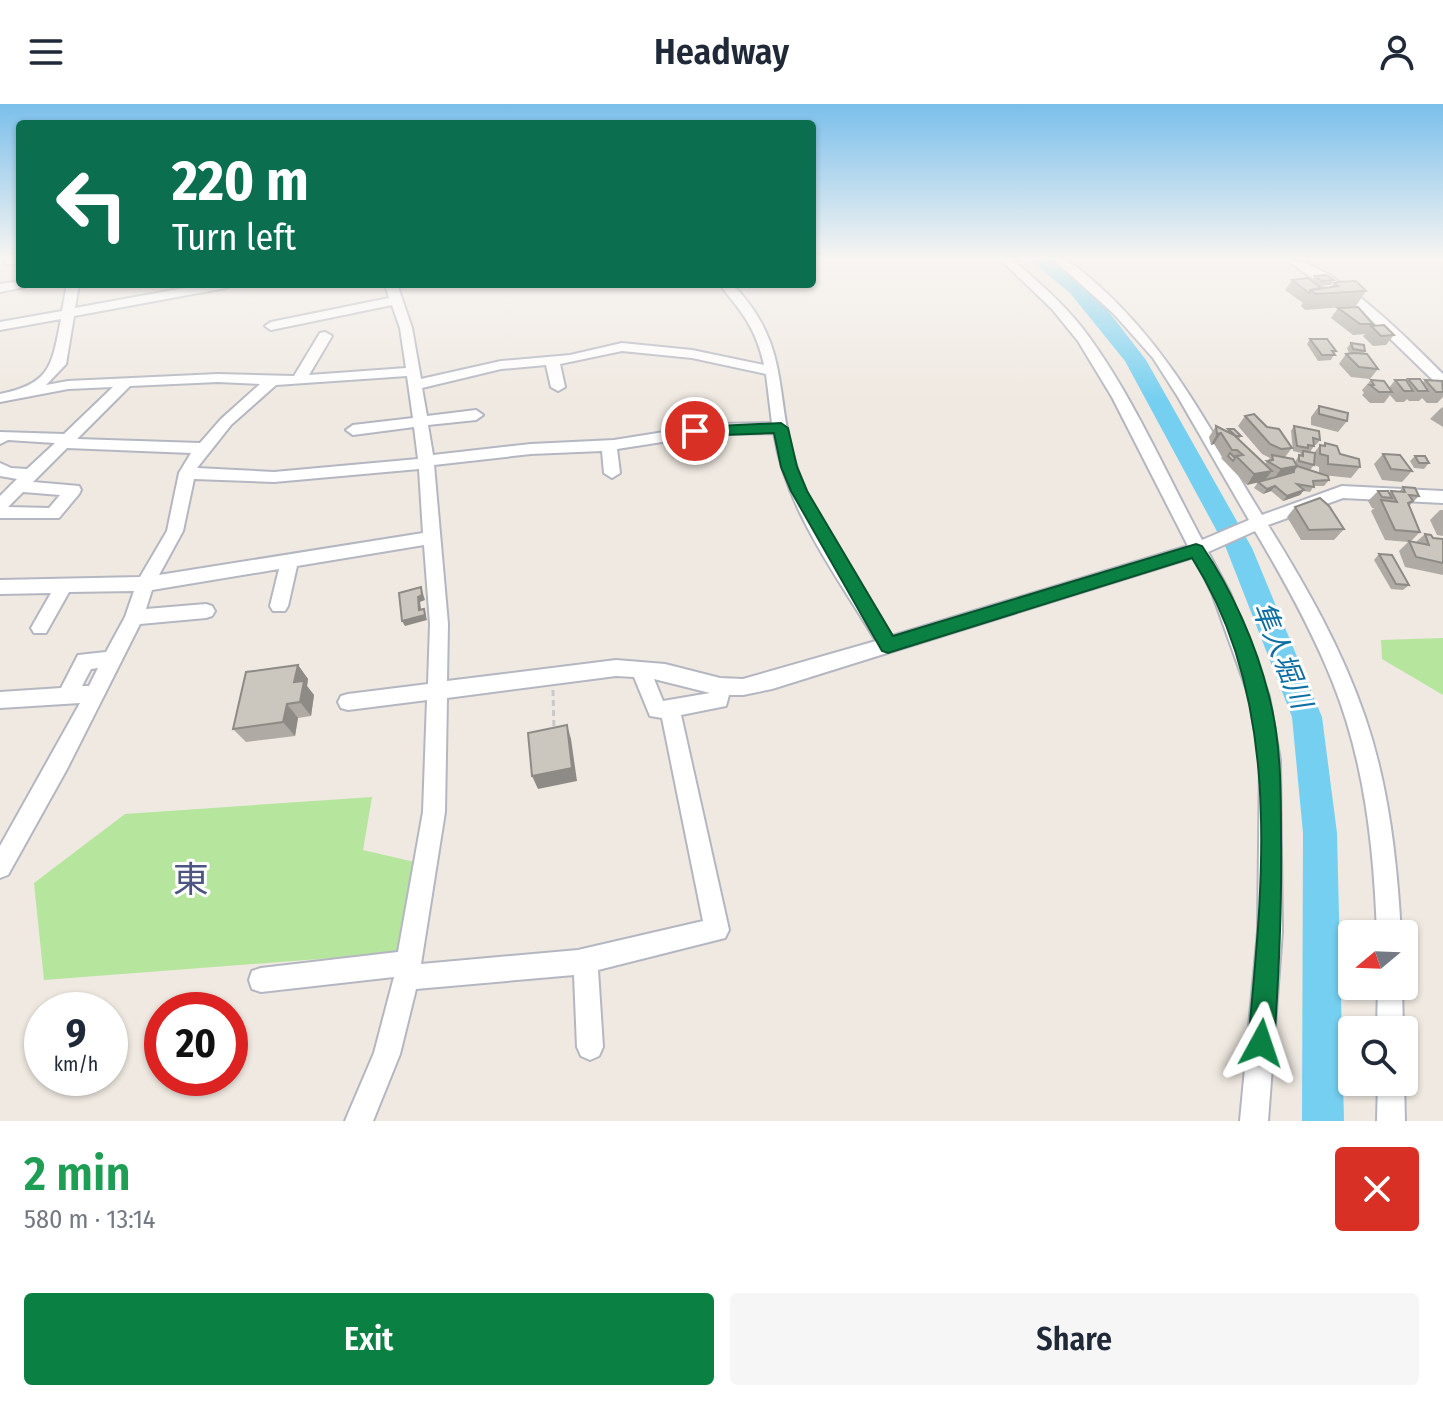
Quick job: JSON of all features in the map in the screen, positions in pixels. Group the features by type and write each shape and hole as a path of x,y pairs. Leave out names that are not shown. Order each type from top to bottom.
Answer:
{"street":[{"path":"33,390 59,364 70,306"},
{"path":"0,326 104,306"},
{"path":"271,326 342,306"},
{"path":"359,1121 387,1054 408,971 434,812 439,624 426,462 406,328 399,306"},
{"path":"746,306 763,332 789,467 799,491 888,645"},
{"path":"1056,306 1084,339 1149,454 1196,550 1216,583 1259,696 1270,760 1270,931 1254,1121"},
{"path":"1114,306 1171,373 1273,544 1330,652 1360,730 1377,805 1388,920"},
{"path":"1365,306 1443,382"},
{"path":"299,380 325,336"},
{"path":"0,398 68,385 126,382 218,378 413,378 552,360 606,348 650,347 772,371"},
{"path":"552,360 558,387"},
{"path":"325,379 334,362"},
{"path":"0,867 112,660 134,617 145,584 175,531 187,473 203,448 226,422 273,380"},
{"path":"0,505 126,382"},
{"path":"353,430 476,415"},
{"path":"187,473 274,477 531,449 609,445 714,429 781,428"},
{"path":"0,439 5,435 203,448"},
{"path":"609,445 612,473"},
{"path":"0,468 26,480 73,490 53,514 0,512"},
{"path":"348,702 616,668 665,672 720,686 743,687 772,681 1196,550 1342,492 1443,497"},
{"path":"0,587 145,584 431,538"},
{"path":"279,606 289,562"},
{"path":"40,628 64,585"},
{"path":"134,617 206,611"},
{"path":"67,696 85,661 112,660"},
{"path":"641,670 657,710 719,700 720,686"},
{"path":"0,700 94,694"},
{"path":"261,980 408,971 522,970 585,961 717,930 670,708"},
{"path":"585,961 590,1047"},
{"path":"1391,1096 1391,1121"}],"path":[{"path":"553,676 554,734"}],"green space":[{"path":"1443,638 1443,695 1382,659 1381,640"},
{"path":"372,797 363,850 419,863 398,953 44,980 34,883 125,814"}],"building":[{"path":"1358,307 1373,324 1360,324 1338,308"},
{"path":"1384,325 1394,335 1381,336 1371,326"},
{"path":"1310,339 1327,339 1336,351 1332,351 1335,355 1322,355"},
{"path":"1351,343 1364,345 1365,351 1353,349"},
{"path":"1346,354 1367,354 1378,369 1359,367"},
{"path":"1408,379 1420,379 1428,391 1418,391"},
{"path":"1371,380 1384,381 1392,392 1379,392 1370,385 1374,385"},
{"path":"1395,380 1406,380 1413,391 1404,391"},
{"path":"1425,380 1442,381 1443,392 1436,392"},
{"path":"1319,406 1348,413 1347,421 1319,414"},
{"path":"1254,414 1267,427 1279,429 1292,448 1281,449 1270,444 1245,416"},
{"path":"1216,426 1234,435 1272,471 1254,474 1236,456 1243,455 1232,450 1221,433 1217,434"},
{"path":"1294,426 1319,431 1320,440 1313,438 1314,446 1308,445 1308,448 1297,446"},
{"path":"1325,443 1337,446 1340,454 1359,459 1360,467 1328,464 1328,456 1320,454 1320,445 1325,446"},
{"path":"1303,451 1315,453 1314,465 1299,461"},
{"path":"1383,454 1400,455 1412,471 1391,469"},
{"path":"1272,455 1293,459 1297,466 1281,469 1267,461 1273,460"},
{"path":"1415,456 1425,456 1429,463 1419,463"},
{"path":"1297,466 1328,476 1329,480 1313,481 1314,487 1297,484 1304,490 1287,496 1275,486 1267,489 1258,482 1294,472"},
{"path":"1403,487 1415,488 1419,496 1409,495 1413,501 1408,503 1420,532 1395,530 1381,500 1397,502 1391,491 1405,492"},
{"path":"1378,491 1388,491 1392,498 1382,497"},
{"path":"1320,498 1344,529 1309,530 1295,507"},
{"path":"1425,534 1443,539 1443,563 1416,557 1409,541 1429,545"},
{"path":"1379,554 1392,555 1409,585 1396,584"},
{"path":"421,587 419,610 424,609 425,615 402,621 399,593"},
{"path":"298,665 294,682 304,681 300,702 287,704 283,722 233,729 246,672"},
{"path":"567,725 572,768 532,776 528,733"}],"waterway":[{"name":"隼人堀川","path":"1093,306 1135,360 1239,548 1307,717 1320,833 1323,1121"}],"district":[{"name":"東","path":"191,880"}],"route":[{"path":"695,431 781,428 789,467 799,491 888,645 1196,550 1221,593 1237,631 1259,696 1270,760 1270,931 1261,1043"}]}
